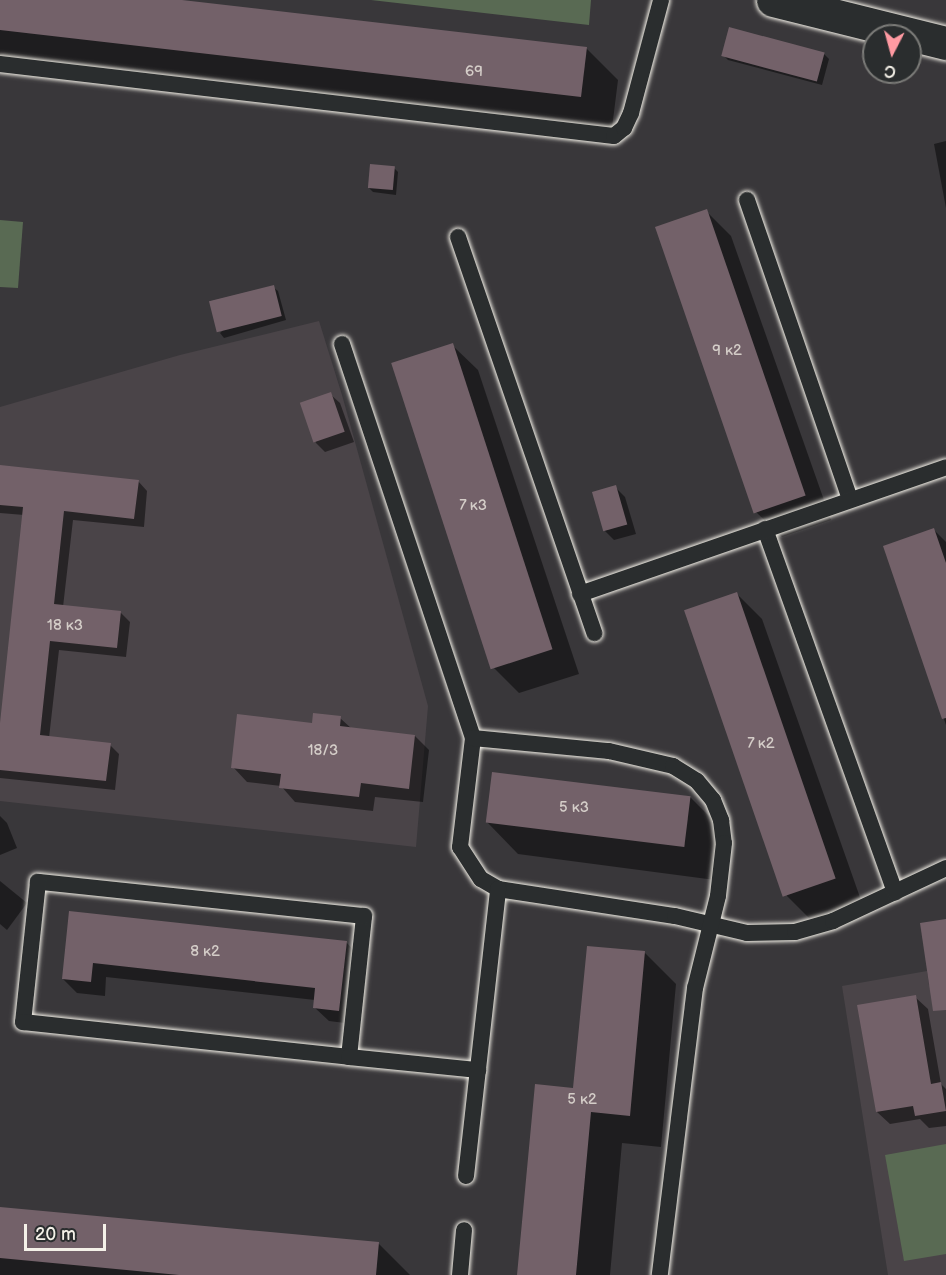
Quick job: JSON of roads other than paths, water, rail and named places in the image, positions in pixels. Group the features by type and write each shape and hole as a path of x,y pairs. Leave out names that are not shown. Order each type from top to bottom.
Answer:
{"main road":[{"path":"773,0 946,43"}],"lane":[{"path":"0,64 614,136 624,128 631,113 660,0"},
{"path":"747,200 849,499"},
{"path":"458,237 594,633"},
{"path":"342,344 472,738 460,848 481,879 498,889 675,916 747,933 795,932 832,921 946,868"},
{"path":"580,594 946,467"},
{"path":"765,529 895,892"},
{"path":"472,738 641,757 673,766 697,781 712,800 721,820 724,843 718,896 695,988 660,1275"},
{"path":"349,1056 364,916 38,882 23,1022 478,1070"},
{"path":"466,1176 498,889"},
{"path":"460,1275 464,1230"}]}
